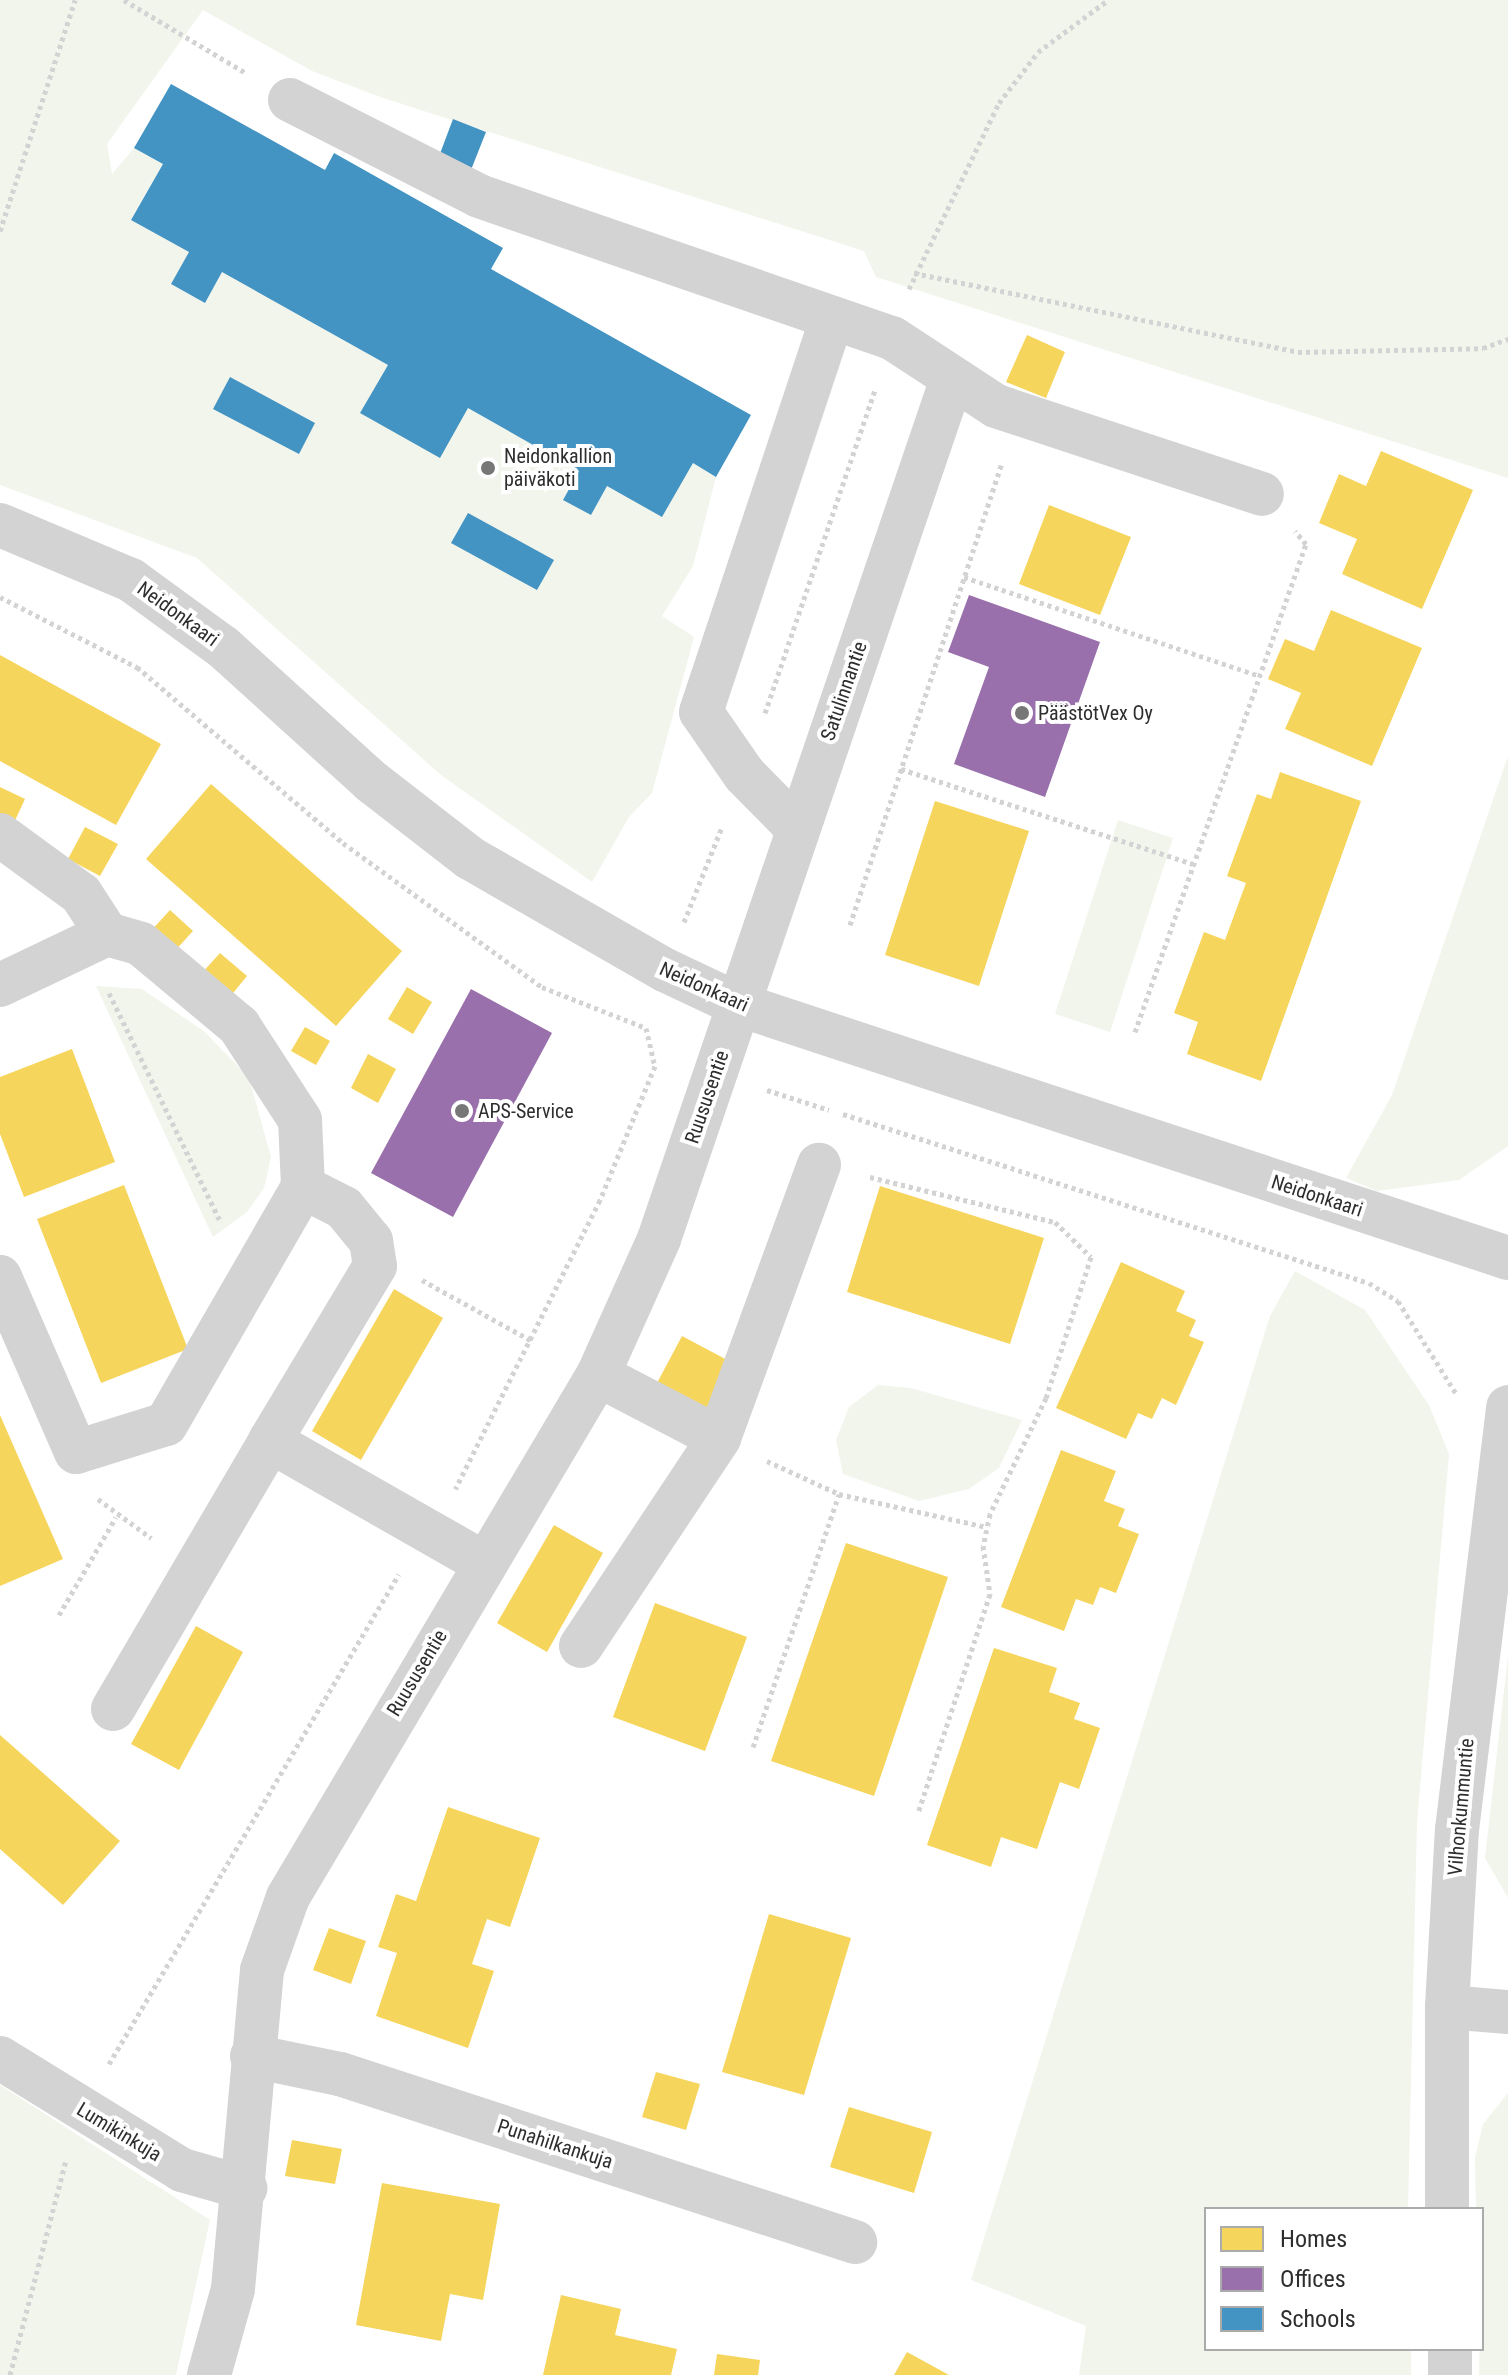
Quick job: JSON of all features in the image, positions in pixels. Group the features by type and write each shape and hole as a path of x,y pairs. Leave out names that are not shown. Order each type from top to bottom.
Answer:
{"street":[{"path":"290,100 465,190 892,338 952,379 1018,413 1262,494"},
{"path":"796,827 744,774 701,712 832,318"},
{"name":"Satulinnantie","path":"737,1004 952,379"},
{"name":"Neidonkaari","path":"0,525 131,580 223,647 372,782 470,858 665,970 737,1004 1508,1258"},
{"path":"0,835 81,894 95,938"},
{"path":"0,985 95,938 141,944 239,1026 300,1120 303,1187 166,1424 76,1452 0,1277"},
{"name":"Ruususentie","path":"209,2375 233,2289 245,2188 252,2056 262,1970 288,1897 598,1375 659,1239 737,1004"},
{"path":"581,1646 719,1438 819,1165"},
{"path":"113,1709 375,1266 373,1253 344,1208 303,1187"},
{"path":"598,1375 719,1438"},
{"name":"Vilhonkummuntie","path":"1447,2207 1447,2007 1476,1648 1508,1407"},
{"path":"270,1441 484,1563"},
{"path":"1447,2007 1508,2012"},
{"name":"Punahilkankuja","path":"252,2056 340,2074 855,2242"},
{"name":"Lumikinkuja","path":"0,2058 182,2170 245,2188"},
{"path":"1450,2351 1450,2375"}],"path":[{"path":"0,231 75,0"},
{"path":"124,0 290,100"},
{"path":"665,970 744,774 914,273 999,103 1038,52 1108,0"},
{"path":"0,202 9,202"},
{"path":"914,273 1298,352 1483,348 1508,339"},
{"path":"850,925 1018,413"},
{"path":"1135,1032 1306,544 1262,494"},
{"path":"964,577 1260,676"},
{"path":"901,769 1194,864"},
{"path":"95,938 249,1279"},
{"path":"656,1048 715,1073 1369,1283 1398,1301 1454,1394 1508,1407"},
{"path":"819,1165 1055,1222 1091,1257 1046,1398 987,1527 990,1594 918,1813"},
{"path":"373,1253 534,1342"},
{"path":"719,1438 839,1494 987,1527"},
{"path":"76,1452 88,1488 116,1517 197,1566"},
{"path":"753,1747 839,1494"},
{"path":"59,1615 116,1517"},
{"path":"10,2375 40,2238 82,2110"}],"shaded area":[{"path":"0,0 1508,0 1508,478 876,277 864,251 383,98 312,71 203,10 107,144 112,174 134,148 163,164 131,219 189,252 172,285 205,303 222,272 388,365 360,413 468,408 579,471 563,499 591,515 607,486 662,517 693,463 716,477 693,566 662,616 694,637 652,793 629,817 592,882 441,775 197,558 0,485"},
{"path":"1508,756 1508,1146 1459,1180 1377,1191 1346,1178 1392,1095"},
{"path":"1118,820 1173,838 1110,1032 1055,1014"},
{"path":"96,986 142,989 205,1032 249,1078 271,1157 264,1188 247,1212 213,1237"},
{"path":"1295,1271 1365,1310 1429,1405 1449,1454 1417,1822 1408,2207 1204,2207 1204,2351 1411,2351 1411,2375 1079,2375 1086,2326 971,2280 1270,1316"},
{"path":"878,1385 911,1388 1022,1420 999,1468 969,1489 919,1501 843,1474 836,1440 849,1407"},
{"path":"1508,1656 1508,1898 1485,1858"},
{"path":"0,2085 210,2220 176,2375 0,2375"},
{"path":"1508,2093 1508,2375 1479,2375 1479,2351 1484,2351 1484,2207 1476,2207 1475,2158 1483,2124"}],"building: Homes":[{"path":"1027,335 1065,352 1046,398 1006,382"},
{"path":"1381,451 1473,490 1422,609 1342,574 1357,539 1319,523 1339,474 1366,486"},
{"path":"1049,505 1131,537 1100,615 1019,584"},
{"path":"1331,610 1422,648 1372,766 1285,729 1301,693 1268,679 1285,639 1314,651"},
{"path":"0,655 161,744 116,825 0,761"},
{"path":"1280,772 1361,801 1261,1081 1187,1054 1198,1022 1174,1013 1204,932 1225,940 1246,883 1227,876 1257,794 1271,799"},
{"path":"211,784 402,951 336,1026 146,859"},
{"path":"0,787 25,799 12,827 0,821"},
{"path":"935,801 1029,831 979,986 885,955"},
{"path":"85,827 118,844 100,876 68,859"},
{"path":"170,910 193,931 173,953 150,932"},
{"path":"220,953 247,976 229,998 201,974"},
{"path":"407,987 432,1002 413,1034 388,1019"},
{"path":"305,1027 330,1041 316,1065 291,1051"},
{"path":"72,1049 115,1162 24,1197 0,1134 0,1077"},
{"path":"368,1054 396,1069 378,1103 351,1088"},
{"path":"124,1185 188,1349 101,1383 37,1219"},
{"path":"880,1186 1044,1238 1010,1344 847,1292"},
{"path":"1121,1262 1185,1291 1176,1311 1196,1320 1189,1336 1204,1342 1176,1405 1162,1398 1152,1419 1138,1413 1126,1439 1056,1408"},
{"path":"394,1289 443,1318 361,1460 312,1431"},
{"path":"682,1336 731,1362 706,1409 657,1383"},
{"path":"0,1415 63,1559 0,1586"},
{"path":"1061,1450 1116,1471 1104,1501 1125,1509 1118,1526 1139,1534 1116,1593 1100,1587 1093,1605 1076,1599 1064,1631 1001,1607"},
{"path":"554,1525 603,1553 547,1652 497,1623"},
{"path":"846,1543 948,1577 874,1796 771,1761"},
{"path":"655,1603 747,1637 705,1751 613,1717"},
{"path":"196,1626 243,1652 179,1770 131,1744"},
{"path":"994,1648 1057,1668 1049,1692 1080,1703 1074,1719 1100,1728 1079,1789 1060,1782 1037,1849 1001,1837 991,1867 927,1845"},
{"path":"0,1735 120,1841 63,1905 0,1849"},
{"path":"448,1807 540,1838 510,1927 487,1919 472,1964 494,1971 468,2048 376,2016 397,1953 378,1947 396,1894 416,1901"},
{"path":"769,1914 851,1938 804,2095 722,2072"},
{"path":"329,1928 366,1941 351,1984 313,1970"},
{"path":"656,2072 700,2084 686,2130 642,2117"},
{"path":"849,2107 932,2132 914,2193 830,2167"},
{"path":"292,2140 342,2149 335,2184 285,2176"},
{"path":"382,2183 500,2204 483,2300 450,2294 441,2341 356,2325"},
{"path":"561,2295 621,2309 615,2335 677,2349 671,2375 543,2375"},
{"path":"907,2352 949,2375 894,2375"},
{"path":"717,2354 760,2360 758,2375 714,2375"}],"building: Offices":[{"path":"969,595 1100,642 1045,797 954,764 989,667 948,652"},
{"path":"471,989 552,1033 453,1217 371,1173"}],"building: Schools":[{"path":"171,84 325,170 334,153 503,248 491,269 751,415 716,477 693,463 662,517 607,486 591,515 563,500 579,471 468,408 440,458 360,413 388,365 222,272 205,303 171,284 189,252 131,220 163,164 134,148"},
{"path":"453,119 486,132 467,180 435,167"},
{"path":"230,377 315,423 299,454 213,409"},
{"path":"468,513 554,560 537,590 451,543"}],"place":[{"name":"Neidonkallion päiväkoti","path":"488,468"},
{"name":"PäästötVex Oy","path":"1022,713"},
{"name":"APS-Service","path":"462,1111"}]}
